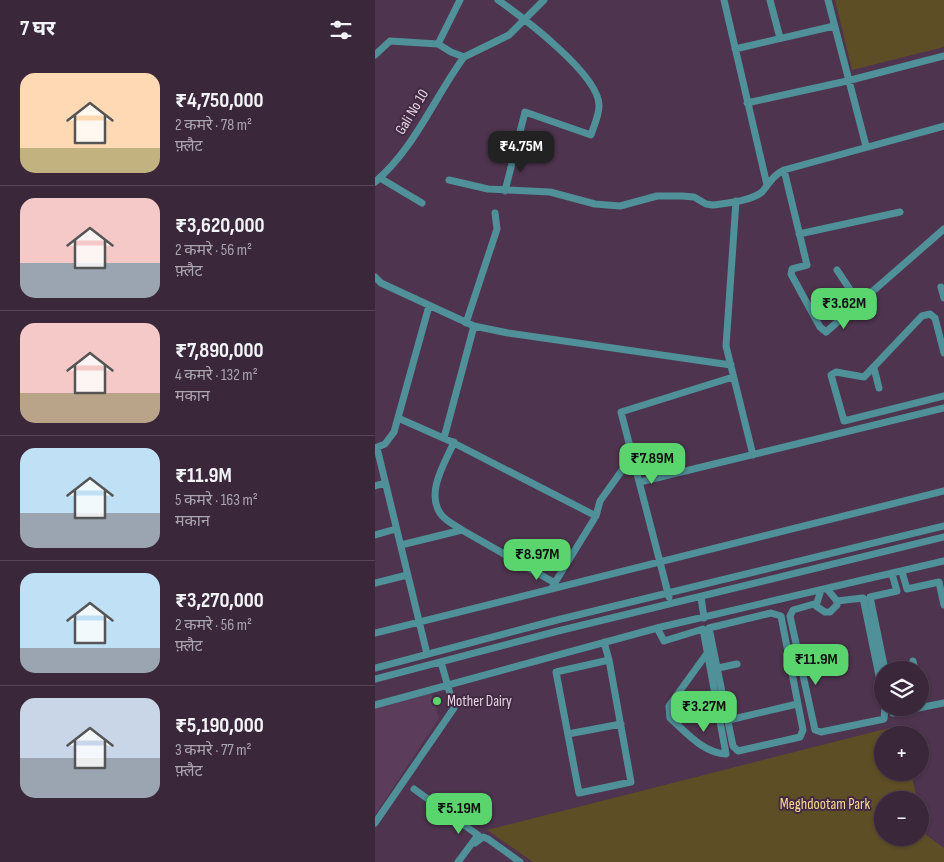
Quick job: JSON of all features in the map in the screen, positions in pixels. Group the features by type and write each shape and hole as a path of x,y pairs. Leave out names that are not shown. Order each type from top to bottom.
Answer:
{"street":[{"path":"438,44 460,0"},
{"path":"498,0 525,18 586,75 599,104 591,135 525,112 505,191"},
{"path":"375,55 390,41 438,44 451,52 465,57 509,35 544,0"},
{"path":"724,0 767,185"},
{"path":"771,0 780,38"},
{"path":"828,0 847,81 866,146"},
{"path":"735,49 834,26"},
{"path":"747,103 847,81 944,56"},
{"name":"Gali No 10","path":"377,180 391,168 408,146 449,77 465,57"},
{"path":"449,180 505,191 533,190 595,204 621,206 657,196 694,196 708,205 736,201 759,194 775,175 784,170 944,126"},
{"path":"784,170 807,265 792,269 791,274 820,327 826,332 944,229"},
{"path":"377,180 422,203"},
{"path":"736,201 726,346 753,455"},
{"path":"799,234 900,212"},
{"path":"444,438 470,324 497,229 495,213"},
{"path":"837,270 859,303"},
{"path":"375,277 381,283 470,324 508,333 731,365"},
{"path":"941,287 944,298"},
{"path":"427,654 376,448 390,438 398,418 429,306"},
{"path":"847,432 831,375 836,372 864,378 922,316 930,314 935,318 944,353"},
{"path":"874,368 879,388"},
{"path":"671,604 621,414 622,410 733,377"},
{"path":"844,421 944,396"},
{"path":"640,482 944,408"},
{"path":"398,418 454,442 596,516"},
{"path":"454,442 436,483 435,494 440,514 462,530 553,586"},
{"path":"553,586 596,516 600,501 633,455"},
{"path":"375,486 385,483"},
{"path":"375,633 553,586 660,562 944,491"},
{"path":"375,668 668,593 944,526"},
{"path":"375,535 396,529"},
{"path":"401,545 462,530"},
{"path":"375,679 701,596 944,537"},
{"path":"375,704 657,628 944,561"},
{"path":"902,572 907,589"},
{"path":"892,574 897,591"},
{"path":"375,583 407,575"},
{"path":"883,661 870,597 939,582 944,605"},
{"path":"824,590 837,601 863,598 876,661"},
{"path":"824,590 817,603 793,610 790,616 815,730 821,732 884,719 884,716"},
{"path":"701,596 704,618"},
{"path":"817,603 819,609 830,612 837,605 837,601"},
{"path":"750,607 753,618"},
{"path":"733,611 736,623"},
{"path":"771,612 781,616 803,730 800,737 738,751 733,746 709,628 753,618 771,612"},
{"path":"657,628 664,641 703,629 708,652 726,754 717,754 706,749 670,718 669,706 708,652"},
{"path":"604,642 609,660 631,782 579,793 556,672 609,660"},
{"path":"375,823 454,708 441,662"},
{"path":"718,668 737,664"},
{"path":"929,706 944,703"},
{"path":"729,720 797,704"},
{"path":"568,734 621,724"},
{"path":"414,788 478,835 458,862"},
{"path":"463,862 478,839 483,837 520,862"}],"shaded area":[{"path":"430,690 439,718 375,815 375,708"}],"green space":[{"path":"835,0 944,0 944,47 852,70"},
{"name":"Meghdootam Park","path":"874,732 874,781 913,781 915,791 874,791 874,846 929,846 929,837 944,848 944,862 533,862 487,830"}],"place":[{"name":"Mother Dairy","path":"437,701"}]}
